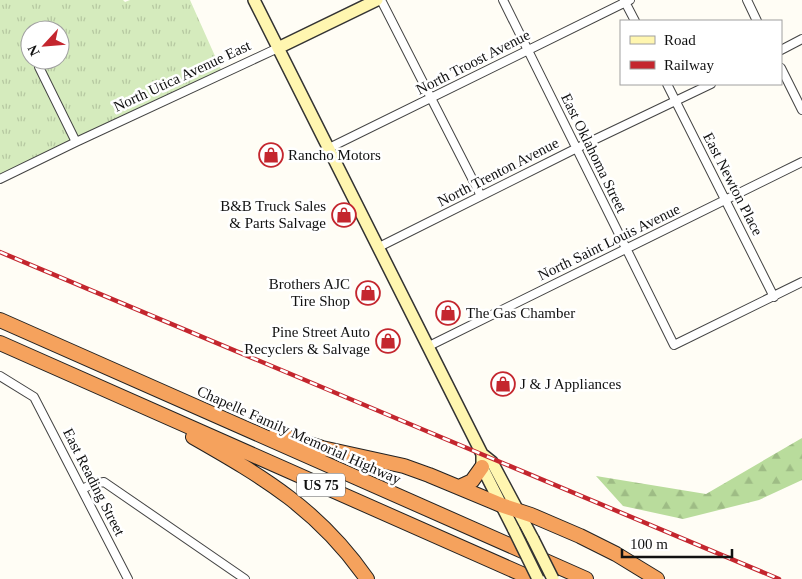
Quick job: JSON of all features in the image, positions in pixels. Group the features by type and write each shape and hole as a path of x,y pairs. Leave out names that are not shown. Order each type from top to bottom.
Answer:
{"highway":[{"name":"Chapelle Family Memorial Highway","path":"0,320 586,579"},
{"name":"US 75","path":"0,343 533,579"},
{"path":"130,401 258,474 287,495 327,530 353,559 367,579"},
{"path":"208,412 322,448 404,466 501,505 519,510 608,550 657,579"},
{"path":"459,487 472,481 482,461"}],"main road":[{"path":"254,0 429,346 501,505 538,579"},
{"name":"North Utica Avenue East","path":"278,48 377,0"},
{"path":"482,461 492,462 519,510 553,579"}],"street":[{"path":"381,0 481,196"},
{"name":"East Oklahoma Street","path":"503,0 674,345 774,297"},
{"path":"746,0 756,20"},
{"path":"627,1 635,20"},
{"name":"North Troost Avenue","path":"329,148 627,1"},
{"path":"782,49 802,39"},
{"name":"North Utica Avenue East","path":"0,179 278,48"},
{"path":"40,70 76,142"},
{"path":"782,70 802,110"},
{"name":"East Newton Place","path":"668,85 774,297"},
{"name":"North Trenton Avenue","path":"379,247 577,148 709,85"},
{"name":"North Saint Louis Avenue","path":"429,346 802,162"},
{"path":"774,297 802,282"},
{"name":"East Reading Street","path":"0,376 34,397 128,579"},
{"path":"82,489 104,482 244,579"}],"green space":[{"path":"0,0 123,0 125,2 130,0 190,0 223,74 0,180"},
{"path":"802,438 802,480 759,500 683,519 623,506 596,476 706,494"}],"railway":[{"path":"0,252 779,579"}],"place":[{"name":"Rancho Motors","path":"271,155"},
{"name":"B&B Truck Sales & Parts Salvage","path":"344,215"},
{"name":"Brothers AJC Tire Shop","path":"368,293"},
{"name":"The Gas Chamber","path":"448,313"},
{"name":"Pine Street Auto Recyclers & Salvage","path":"388,341"},
{"name":"J & J Appliances","path":"503,384"}]}
